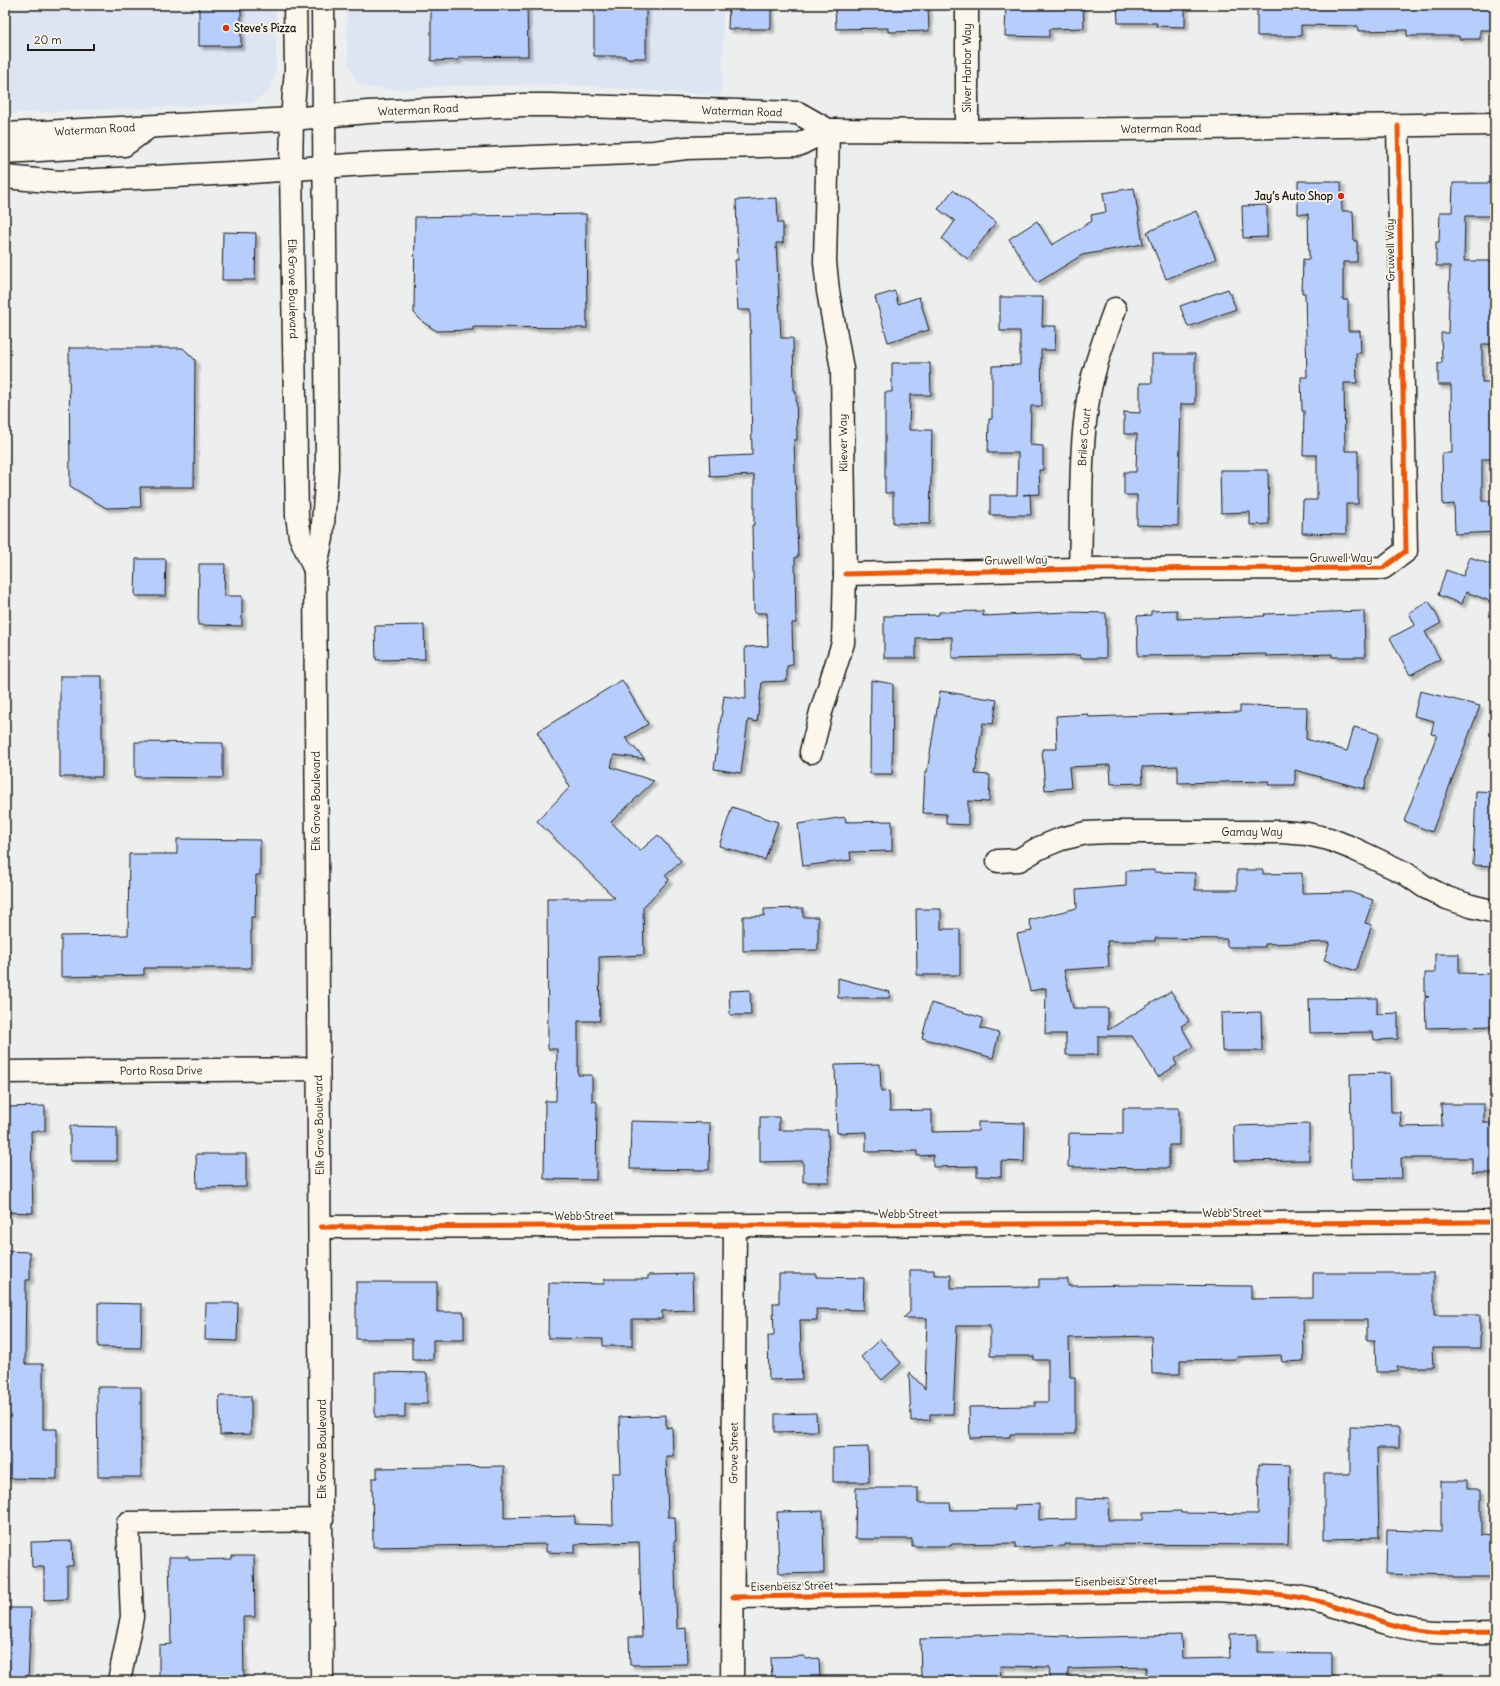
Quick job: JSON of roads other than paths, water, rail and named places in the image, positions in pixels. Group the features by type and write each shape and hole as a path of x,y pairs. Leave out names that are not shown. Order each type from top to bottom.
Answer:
{"street":[{"name":"Elk Grove Boulevard","path":"295,5 296,69 292,119 291,170 297,516 300,536 315,570"},
{"name":"Elk Grove Boulevard","path":"322,1681 321,1227 318,1069 315,570 322,538 327,468 323,5"},
{"name":"Silver Harbor Way","path":"967,5 967,131"},
{"name":"Waterman Road","path":"5,134 292,119 368,112 550,105 798,114 828,130"},
{"name":"Waterman Road","path":"5,177 59,182 325,167 654,152 686,148 798,145 828,130 967,131 1495,124"},
{"name":"Gruwell Way","path":"845,574 1080,569 1383,568 1406,551 1398,126"},
{"path":"5,152 124,145 149,127"},
{"name":"Kliever Way","path":"811,752 821,712 843,643 845,574 842,369 828,291 825,262 828,130"},
{"name":"Briles Court","path":"1080,569 1083,445 1088,399 1100,353 1115,309"},
{"name":"Gamay Way","path":"998,861 1019,860 1039,848 1061,839 1086,833 1274,832 1306,834 1329,839 1352,848 1405,873 1425,887 1447,898 1495,912"},
{"name":"Porto Rosa Drive","path":"5,1072 318,1069"},
{"name":"Webb Street","path":"321,1227 1495,1222"},
{"name":"Grove Street","path":"732,1681 735,1225"},
{"path":"119,1681 132,1618 128,1523 322,1520"},
{"name":"Eisenbeisz Street","path":"733,1597 1213,1590 1267,1593 1296,1597 1324,1603 1399,1627 1425,1631 1495,1632"}],"place":[{"name":"Steve's Pizza","path":"226,28"},
{"name":"Jay’s Auto Shop","path":"1341,196"}]}
